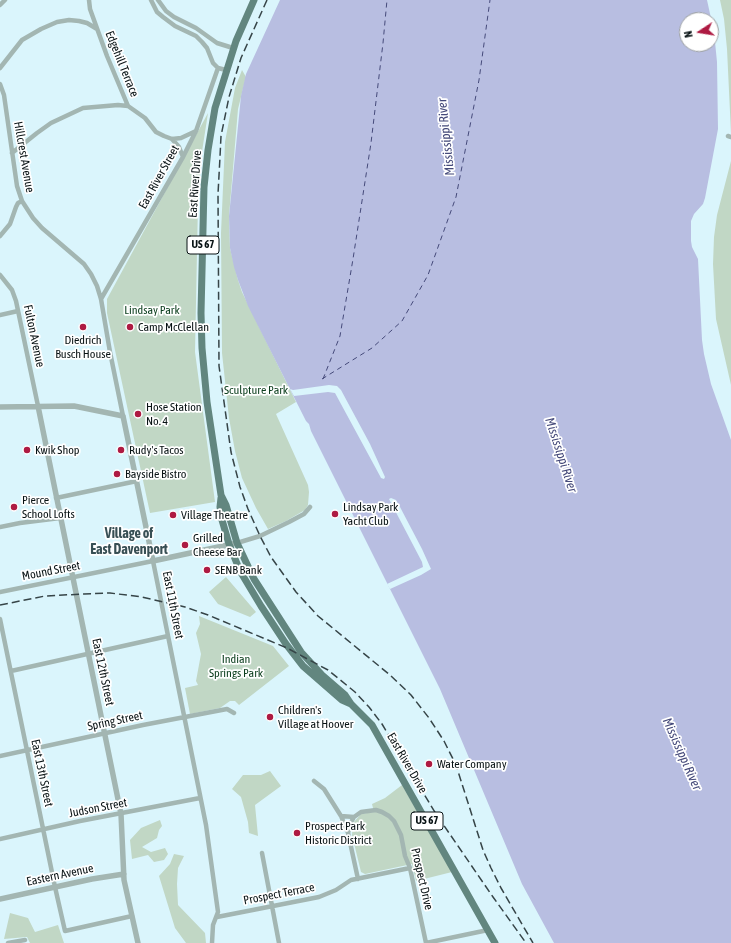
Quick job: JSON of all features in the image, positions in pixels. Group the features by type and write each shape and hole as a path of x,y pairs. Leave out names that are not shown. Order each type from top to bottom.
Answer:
{"main road":[{"name":"East River Drive","path":"254,0 233,48 215,108 204,187 201,313 204,376 221,495 220,507 222,520 235,561 248,585 286,644 311,674 342,700 351,704"},
{"name":"East River Drive","path":"221,495 226,505 237,543 254,579 301,652 323,676 345,695 351,704 372,725 495,943"}],"street":[{"path":"0,5 5,0"},
{"name":"Edgehill Terrace","path":"88,0 97,29 117,82 128,106 145,118 160,135 172,139 179,147 183,157"},
{"path":"151,0 157,12 175,26 196,36 207,48 213,63 218,68 226,70"},
{"path":"158,0 166,11 174,17 196,28 206,37 217,43 233,48"},
{"path":"0,68 22,40 57,22 69,20 79,21 97,29"},
{"path":"202,42 206,37"},
{"name":"East River Street","path":"101,299 183,157 196,130 218,68"},
{"name":"Hillcrest Avenue","path":"0,84 4,95 12,153 22,200 33,218 42,228 84,264 91,274 101,299"},
{"path":"12,153 52,123 83,108 118,104 128,106"},
{"path":"172,139 184,136 196,130"},
{"path":"0,236 10,224 16,207 22,200"},
{"name":"Fulton Avenue","path":"0,275 12,290 18,311 38,406"},
{"name":"East 11th Street","path":"101,299 110,352 206,825 218,912 217,917"},
{"path":"0,315 18,311"},
{"name":"East 12th Street","path":"38,406 121,814 124,874 138,943"},
{"path":"0,408 74,406 123,416"},
{"path":"56,498 137,481"},
{"name":"Mound Street","path":"0,592 237,543 260,536 289,522 304,514 310,507"},
{"path":"0,527 60,518"},
{"name":"East 13th Street","path":"0,622 65,931 132,916"},
{"path":"11,670 168,636"},
{"name":"Spring Street","path":"0,756 104,733 227,709 234,713"},
{"path":"314,781 322,786 341,816 348,833 358,879"},
{"name":"Judson Street","path":"0,839 200,798"},
{"name":"Prospect Drive","path":"354,817 361,812 376,810 389,816 398,827 405,856 410,868 426,943"},
{"path":"341,816 354,817 350,824 348,833"},
{"path":"262,853 279,943"},
{"name":"Prospect Terrace","path":"217,917 319,897 336,890 351,880 410,868"},
{"name":"Eastern Avenue","path":"0,899 124,874"},
{"path":"212,943 213,925 217,917"},
{"path":"426,943 488,930"},
{"path":"8,943 25,940"}],"green space":[{"path":"720,0 731,0 731,133 727,49 724,19"},
{"name":"Sculpture Park","path":"242,70 246,77 238,109 229,216 230,248 242,292 296,402 276,414 308,485 309,492 308,505 305,510 268,529 242,478 229,418 222,353 221,233 225,142 235,88"},
{"name":"Lindsay Park","path":"208,113 201,158 198,203 195,352 215,502 150,513 107,313 107,299"},
{"path":"731,161 731,385 716,319 713,264 714,237 717,215"},
{"path":"226,577 256,612 250,617 218,604 209,592"},
{"name":"Indian Springs Park","path":"199,616 273,646 289,666 239,705 235,701 230,701 220,708 190,714 185,688 198,685 196,681 201,654 196,633 200,624"},
{"path":"270,771 281,786 255,805 258,836 249,833 248,822 241,797 232,789 243,775 261,775"},
{"path":"402,785 452,872 416,881 412,864 365,874 361,872 352,835 353,823 361,814 374,812 372,804 385,798"},
{"path":"160,820 162,826 159,830 157,838 142,847 151,852 165,848 168,854 164,860 154,862 148,855 132,859 130,840 141,828"},
{"path":"174,854 184,856 178,868 178,905 205,933 206,943 186,943 175,928 159,876 170,864"},
{"path":"10,913 28,918 35,932 58,925 64,943 30,943 27,937 4,939"}],"water":[{"name":"Mississippi River","path":"280,0 708,0 712,12 679,12 679,52 717,52 718,61 721,126 706,203 693,220 693,245 701,261 706,355 731,434 731,943 554,943 522,884 440,689 311,431 309,424 306,421 248,306 238,280 230,248 229,216 241,96 246,74"}],"pier":[{"path":"707,0 710,0 714,12 710,12"},
{"path":"716,52 719,52 723,125 708,203 695,220 695,244 703,262 708,354 731,428 731,440 711,384 704,354 698,259 692,247 691,241 691,221 694,214 703,204 705,198 718,129"},
{"path":"329,385 337,386 341,390 370,444 385,477 384,479 381,478 335,393 328,392 294,396 290,389 293,390"},
{"path":"391,498 396,500 400,507 431,569 390,589 387,584 423,567 422,562 389,499"}],"ferry route":[{"path":"323,379 340,336 371,143 387,0"},
{"path":"322,379 372,348 402,321 428,275 456,197 479,80 490,0"}],"railway":[{"path":"267,0 241,58 229,97 221,136 218,194 219,366 231,452 240,487 248,509 271,557 296,592 318,616 390,675 411,695 429,718 444,741 456,765 483,850 501,888 533,943"},
{"path":"0,605 45,596 110,593 142,597 185,607 208,615 287,648 328,670 355,692 382,724 436,814 526,943"}],"place":[{"name":"Diedrich Busch House","path":"83,327"},
{"name":"Camp McClellan","path":"130,327"},
{"name":"Hose Station No. 4","path":"138,414"},
{"name":"Kwik Shop","path":"27,450"},
{"name":"Rudy's Tacos","path":"121,450"},
{"name":"Bayside Bistro","path":"117,474"},
{"name":"Pierce School Lofts","path":"14,507"},
{"name":"Lindsay Park Yacht Club","path":"335,514"},
{"name":"Village Theatre","path":"173,515"},
{"name":"Grilled Cheese Bar","path":"185,545"},
{"name":"SENB Bank","path":"207,570"},
{"name":"Children's Village at Hoover","path":"270,717"},
{"name":"Water Company","path":"429,764"},
{"name":"Prospect Park Historic District","path":"297,833"}],"district":[{"name":"Village of East Davenport","path":"129,542"}]}
